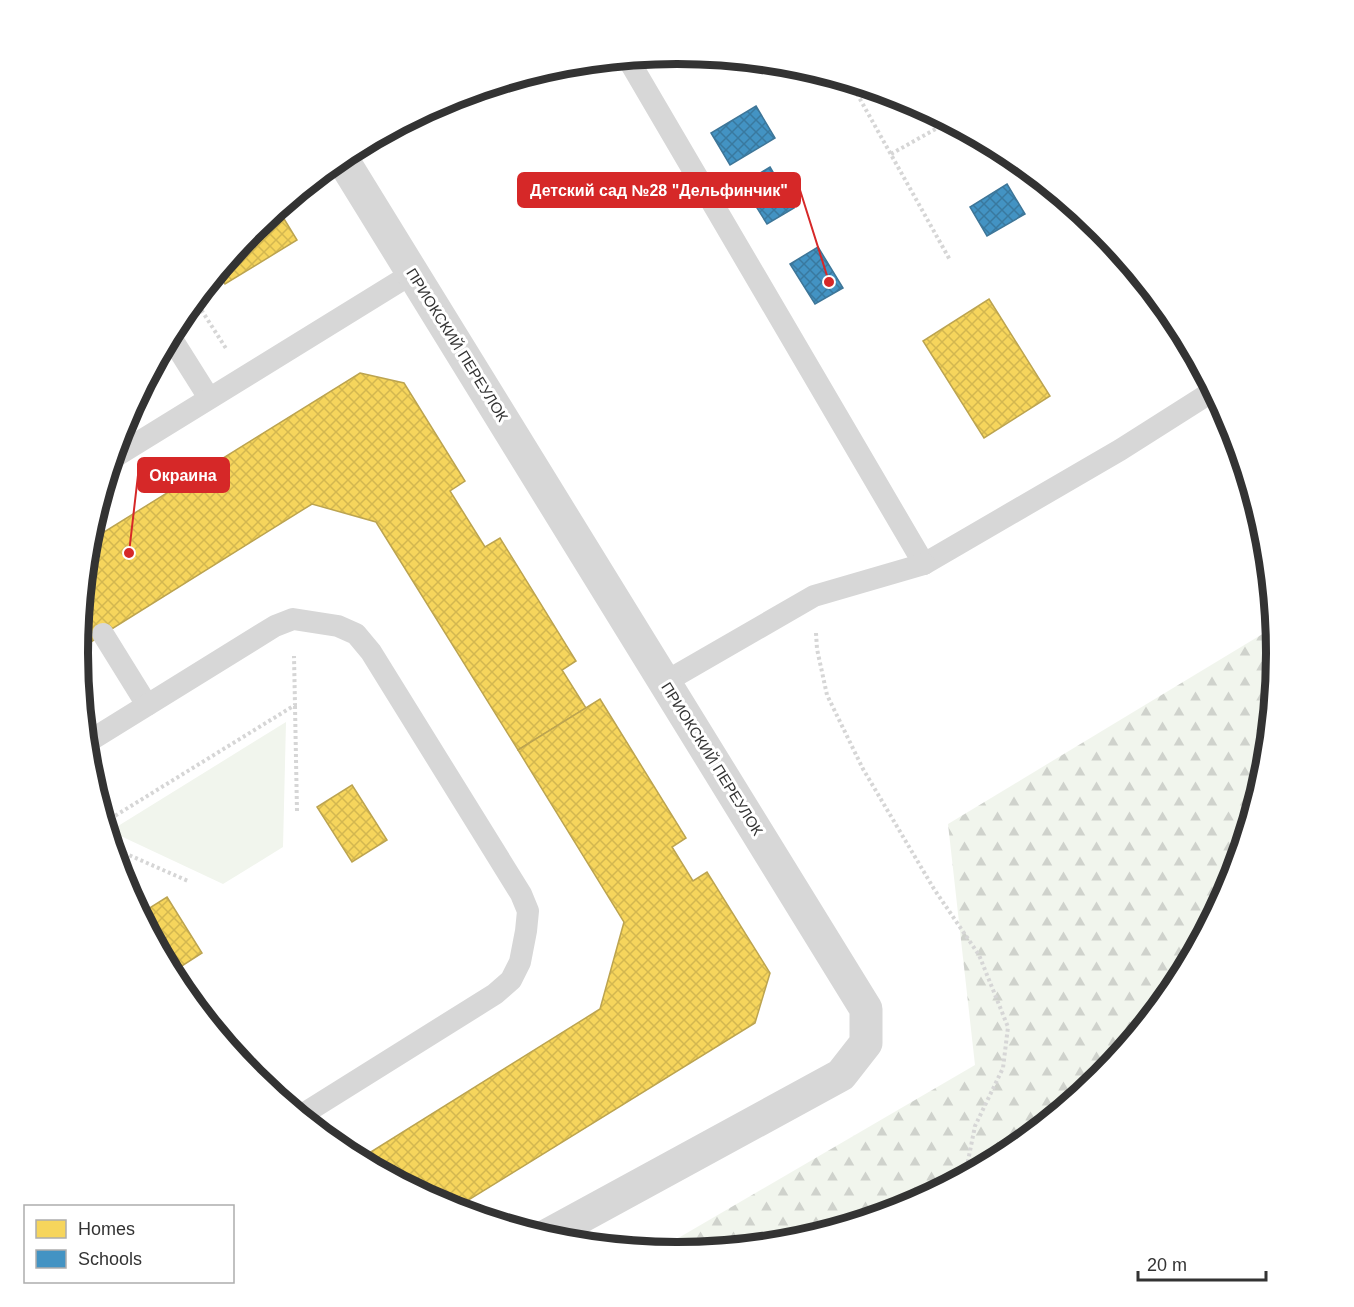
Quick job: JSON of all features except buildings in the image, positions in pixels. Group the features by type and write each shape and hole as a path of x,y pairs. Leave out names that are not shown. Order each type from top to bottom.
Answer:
{"street":[{"name":"ПРИОКСКИЙ ПЕРЕУЛОК","path":"347,166 866,1009 866,1043 841,1075 557,1230"}],"lane":[{"path":"632,67 924,564"},
{"path":"124,451 412,273"},
{"path":"176,345 209,398"},
{"path":"665,682 814,597 924,564 1120,450 1206,395"},
{"path":"94,738 275,626 293,619 338,626 356,634 371,652 521,894 528,911 526,931 520,962 511,980 495,994 307,1112"},
{"path":"103,634 147,705"}],"path":[{"path":"858,94 950,260"},
{"path":"891,154 940,126"},
{"path":"200,308 243,377"},
{"path":"814,597 817,649 827,695 869,779 934,889 979,955 1008,1027 1004,1068 975,1126 967,1166"},
{"path":"293,619 297,811"},
{"path":"112,818 295,705"},
{"path":"123,852 188,881"}],"green space":[{"path":"1265,632 1265,692 1255,768 1235,843 1221,879 1187,948 1167,981 1120,1042 1093,1070 1036,1121 1004,1143 938,1182 902,1198 866,1211 792,1231 716,1241 672,1242 975,1065 948,824"},
{"path":"286,722 283,847 223,884 116,834 115,828"}],"place":[{"name":"Детский сад №28 \"Дельфинчик\"","path":"829,282"},
{"name":"Окраина","path":"129,553"}]}
